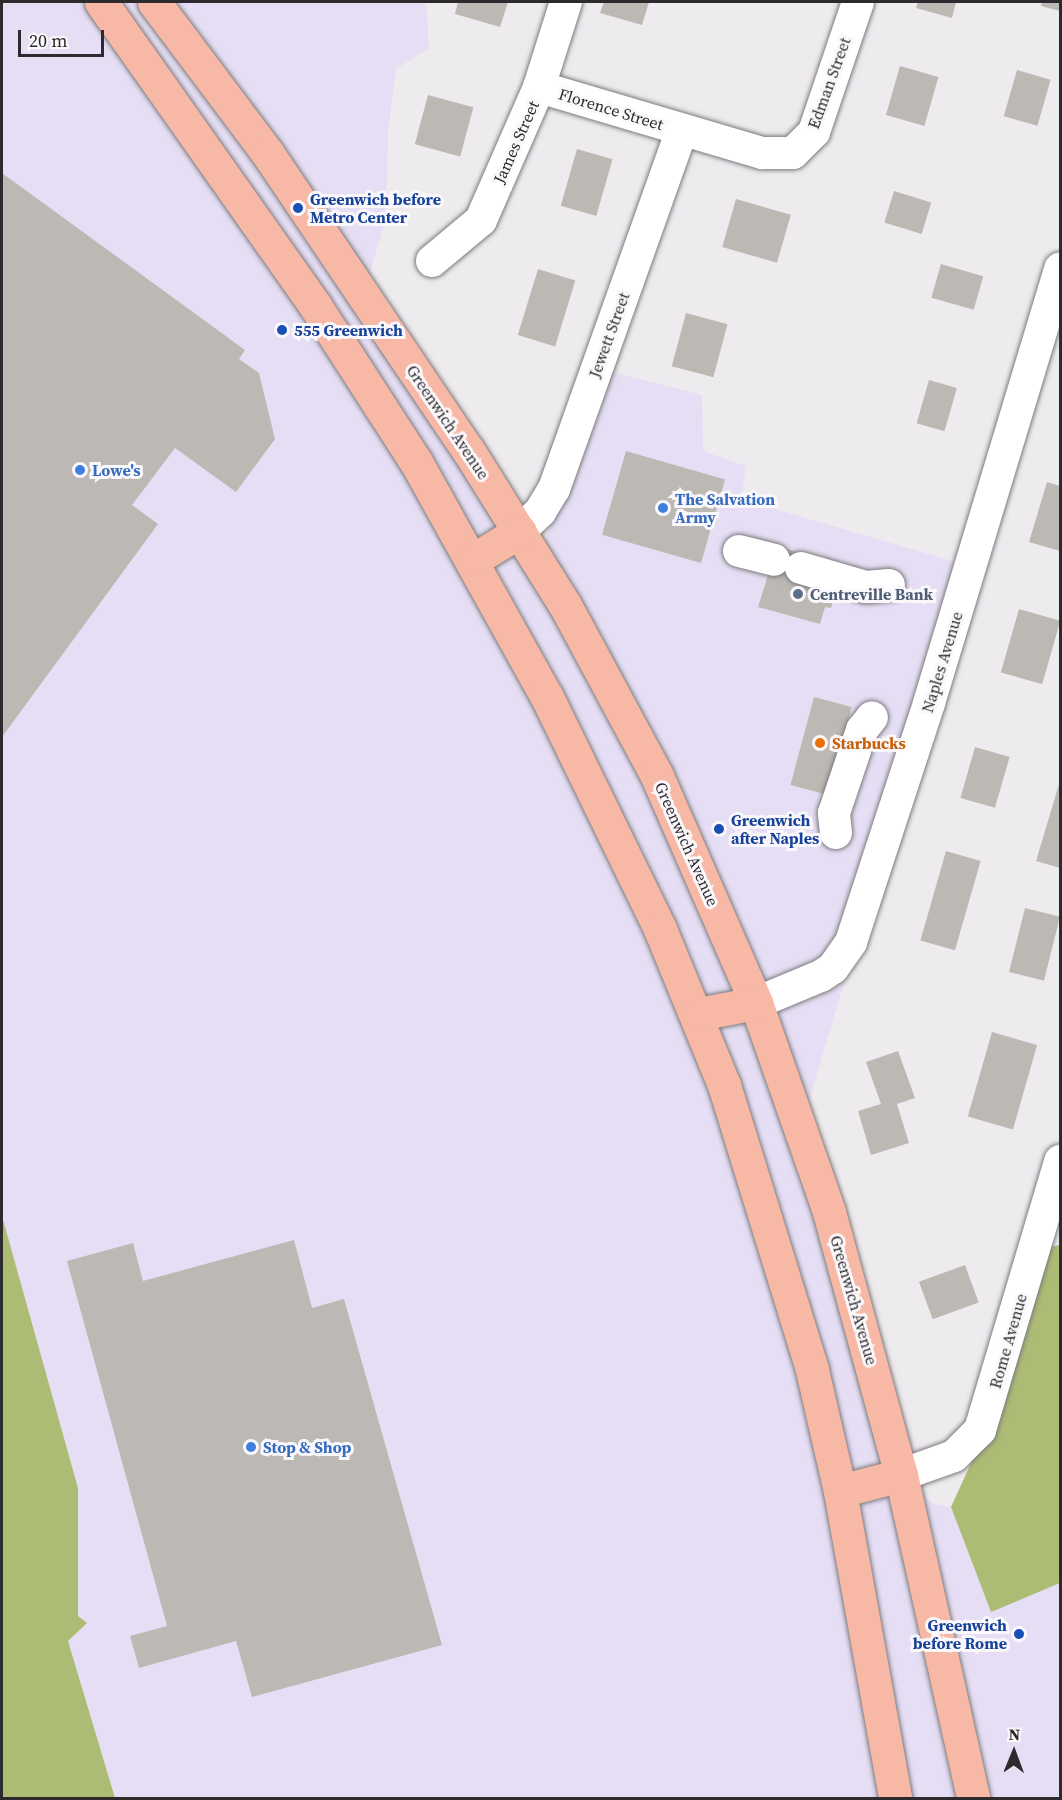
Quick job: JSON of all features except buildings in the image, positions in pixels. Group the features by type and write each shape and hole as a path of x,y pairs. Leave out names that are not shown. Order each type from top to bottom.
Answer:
{"main road":[{"path":"101,2 316,307 416,462 473,560 592,785 698,1014 757,1182 812,1370 840,1491 895,1798"},
{"name":"Greenwich Avenue","path":"154,2 268,154 520,531 565,605 657,776 756,1003 829,1212 901,1475 973,1798"},
{"path":"473,560 520,531"},
{"path":"698,1014 756,1003"},
{"path":"840,1491 901,1475"},
{"path":"885,1736 886,1798"}],"street":[{"name":"James Street","path":"432,261 481,220 539,87 566,2"},
{"name":"Edman Street","path":"682,130 762,153 793,153 814,132 858,2"},
{"name":"Florence Street","path":"539,87 682,130"},
{"name":"Jewett Street","path":"520,531 540,512 554,489 682,130"},
{"name":"Naples Avenue","path":"756,1003 821,976 833,968 851,942 929,703 1060,268"},
{"path":"739,550 866,587 888,585"},
{"path":"836,833 834,813 862,730 872,717"},
{"name":"Rome Avenue","path":"901,1475 954,1456 980,1430 1060,1161"}],"shaded area":[{"path":"2,2 426,2 429,48 396,69 388,134 386,217 361,304 538,562 600,371 608,371 702,395 703,451 746,466 741,499 969,566 807,1107 911,1487 934,1504 951,1507 991,1611 1060,1583 1060,1798 115,1798 68,1641 78,1616 78,1488 2,1216"}],"green space":[{"path":"2,1216 78,1488 78,1616 87,1623 68,1641 115,1798 2,1798"},
{"path":"1060,1245 1060,1583 991,1612 951,1507 998,1404 1044,1248"}],"place":[{"name":"Greenwich before Metro Center","path":"298,208"},
{"name":"555 Greenwich","path":"282,330"},
{"name":"Lowe's","path":"80,470"},
{"name":"The Salvation Army","path":"663,508"},
{"name":"Centreville Bank","path":"798,594"},
{"name":"Starbucks","path":"820,743"},
{"name":"Greenwich after Naples","path":"719,829"},
{"name":"Stop & Shop","path":"251,1447"},
{"name":"Greenwich before Rome","path":"1019,1634"}]}
